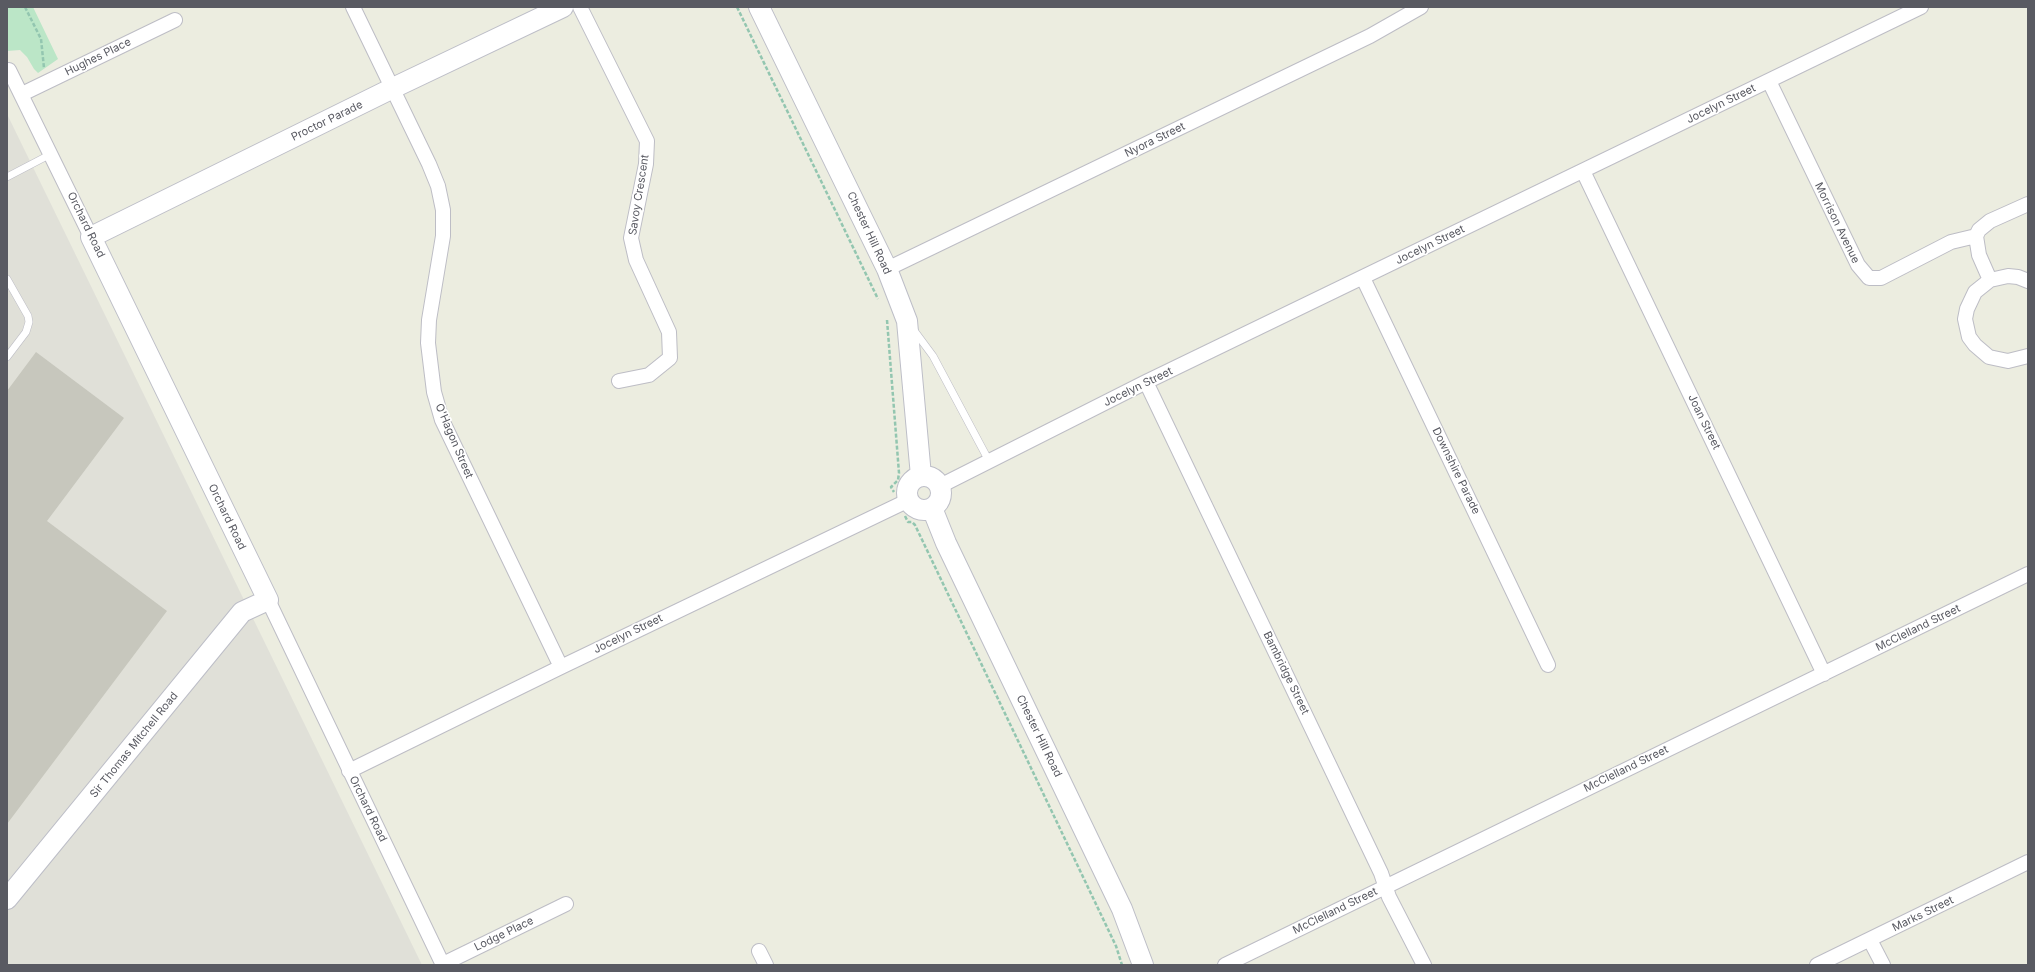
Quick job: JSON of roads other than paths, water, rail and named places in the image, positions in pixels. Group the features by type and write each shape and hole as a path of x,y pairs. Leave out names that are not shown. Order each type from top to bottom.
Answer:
{"street":[{"name":"O'Hagon Street","path":"353,7 393,88 438,186 443,210 444,236 429,320 429,356 434,392 442,420 560,667"},
{"name":"Proctor Parade","path":"91,236 393,88 563,7"},
{"name":"Savoy Crescent","path":"580,7 647,142 646,164 631,238 636,260 669,332 670,358 649,375 619,381"},
{"name":"Chester Hill Road","path":"759,7 887,269 907,321 921,476"},
{"name":"Nyora Street","path":"887,269 1370,36 1421,7"},
{"name":"Jocelyn Street","path":"940,486 1146,382 1920,7"},
{"name":"Hughes Place","path":"22,94 175,20"},
{"name":"Orchard Road","path":"9,70 268,600 443,965"},
{"name":"Morrison Avenue","path":"1769,81 1858,265 1869,278 1881,278 1951,242 1976,236"},
{"name":"Joan Street","path":"1583,171 1824,674"},
{"path":"1990,280 1979,255 1976,236 1979,230 1990,221 2028,204"},
{"path":"2028,281 2018,277 2008,276 1990,280 1975,292 1967,309 1966,319 1970,337 1981,352 1998,360 2017,360 2028,356"},
{"name":"Downshire Parade","path":"1363,278 1548,664"},
{"name":"Bambridge Street","path":"1146,382 1382,873 1386,886 1424,965"},
{"path":"921,476 932,478 940,486 940,500 932,508 919,509 909,500 909,485 921,476"},
{"name":"Jocelyn Street","path":"349,771 560,667 909,500"},
{"name":"Chester Hill Road","path":"932,508 946,543 1122,909 1143,965"},
{"name":"McClelland Street","path":"1225,965 2028,574"},
{"name":"Sir Thomas Mitchell Road","path":"7,899 242,612 268,600"},
{"name":"Marks Street","path":"1817,965 2028,862"},
{"name":"Lodge Place","path":"443,965 566,904"},
{"path":"1870,940 1883,965"},
{"path":"759,951 766,965"}],"lane":[{"path":"7,177 51,154"},
{"path":"7,279 28,316 29,322 26,332 7,358"},
{"path":"907,321 933,356 989,461"}]}
